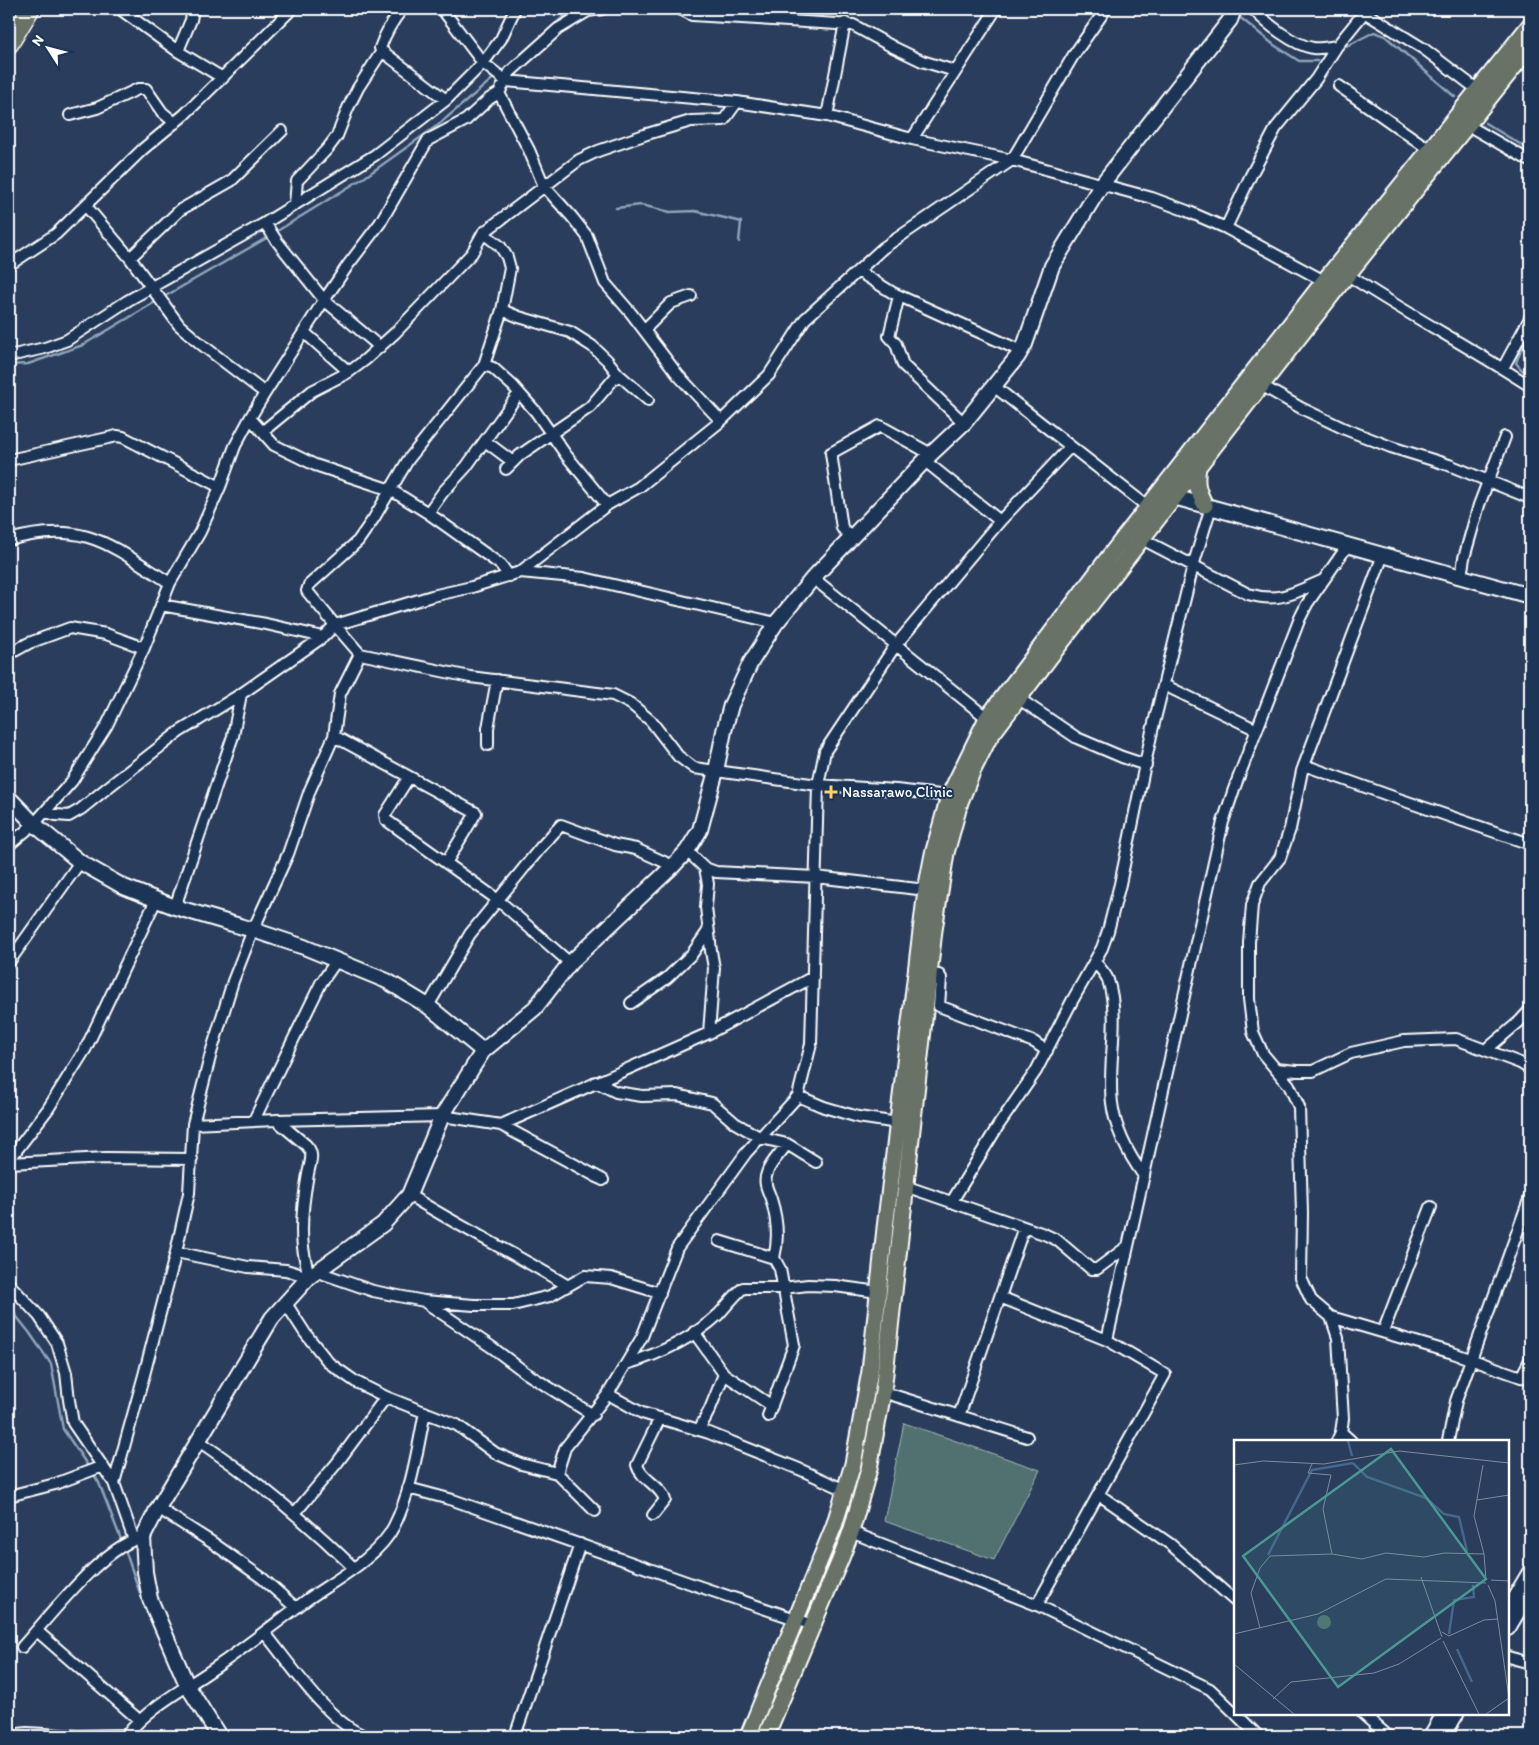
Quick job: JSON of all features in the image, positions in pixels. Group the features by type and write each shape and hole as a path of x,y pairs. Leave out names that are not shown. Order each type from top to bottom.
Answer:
{"highway":[{"path":"9,44 30,9"}],"main road":[{"path":"220,1736 187,1685 150,1599 144,1572 131,1542 158,1508 265,1330 285,1302 314,1274 382,1224 409,1195 442,1116 482,1052 535,1008 570,963 673,866 686,850 700,830 716,772 731,704 751,662 776,624 813,578 964,423 995,387 1025,344 1052,266 1102,184 1232,14"},
{"path":"748,1736 834,1526 853,1464 870,1371 926,890 949,796 992,722 1043,643 1148,507 1198,468 1348,275 1461,122 1478,90 1530,25"},
{"path":"766,1736 851,1532 869,1469 883,1392 939,892 952,828 960,802 989,738 992,722 1018,698 1142,539 1168,493 1324,281 1430,150 1461,122 1530,47"},
{"path":"1198,468 1197,489 1208,506"},
{"path":"1168,493 1208,506 1530,596"},
{"path":"9,798 34,824 80,862 124,887 174,907 253,930 337,960 387,981 428,1006 482,1052"},
{"path":"1509,1607 1530,1572"},
{"path":"1509,1626 1530,1591"},
{"path":"1430,1736 1443,1715"},
{"path":"1443,1736 1455,1715"}],"street":[{"path":"120,9 179,52 223,78"},
{"path":"179,52 191,20 193,9"},
{"path":"9,265 56,234 143,149 175,123 223,78 292,9"},
{"path":"402,9 395,17 380,48 446,100"},
{"path":"442,9 483,63 504,80 737,102 827,116 912,138 1012,160 1152,198 1226,228 1324,281"},
{"path":"451,20 454,9"},
{"path":"9,356 46,348 67,340 267,226 296,204 375,155 446,100 483,63 501,39 515,9"},
{"path":"9,845 46,812 72,781 107,725 144,648 170,583 200,532 236,446 250,418 324,300 380,223 428,140 466,120 489,99 499,93 504,80 510,72 558,29 588,11 602,9"},
{"path":"680,9 692,16 845,23 863,29 893,47 922,61 955,71"},
{"path":"912,138 996,9"},
{"path":"46,812 56,816 68,816 81,810 179,732 241,694 323,637 335,625 520,572 608,506 639,487 720,422 769,375 805,319 883,248 1012,160 1073,56 1106,9"},
{"path":"1252,9 1263,20 1297,43 1313,48 1337,46"},
{"path":"1226,228 1276,128 1316,79 1337,46 1366,10 1424,49 1478,90"},
{"path":"827,116 845,23"},
{"path":"296,204 297,181 337,136 358,88 382,51"},
{"path":"1339,86 1430,150"},
{"path":"70,115 97,108 138,89 146,89 162,112 175,123"},
{"path":"499,93 519,129 544,186 587,236 605,282 678,375 720,422"},
{"path":"262,432 312,391 349,372 365,360 472,253 483,233 579,160 598,151 691,121 724,120 737,102"},
{"path":"1461,122 1530,161"},
{"path":"130,258 180,210 231,180 282,131"},
{"path":"86,206 130,258 179,325 200,344 265,392"},
{"path":"267,226 324,300 380,347"},
{"path":"483,233 500,246 507,257 510,268 502,310 484,365 408,460 374,518 358,540 307,588 307,591 335,625 360,654 470,678 612,695 631,704 651,721 678,756 694,768 818,785 896,790 949,796"},
{"path":"858,271 899,296 1021,351"},
{"path":"1348,275 1386,300 1418,317 1530,386"},
{"path":"644,330 671,303 691,296"},
{"path":"899,296 890,339 896,344 904,365 964,423"},
{"path":"502,310 570,332 592,346 618,374 648,400"},
{"path":"1503,368 1530,318"},
{"path":"304,332 349,372"},
{"path":"484,365 492,368 536,412 571,462 608,506"},
{"path":"484,441 510,466 520,455 590,407 618,374"},
{"path":"1261,385 1301,408 1345,429 1391,447 1449,465 1530,498"},
{"path":"995,387 1148,507"},
{"path":"428,513 443,492 466,467 519,393"},
{"path":"250,418 274,445 298,458 391,490 428,513 501,565 509,576"},
{"path":"852,538 842,528 831,453 880,426 928,458 1000,521"},
{"path":"9,460 117,436 123,437 220,488"},
{"path":"1461,576 1474,520 1505,437"},
{"path":"556,1473 565,1448 608,1394 642,1337 677,1248 746,1154 798,1096 811,1044 818,785 825,752 895,646 1000,521 1070,447"},
{"path":"950,1202 998,1126 1036,1071 1095,962 1108,931 1164,685 1208,506"},
{"path":"9,540 24,536 66,532 88,536 109,544 170,583"},
{"path":"1142,539 1248,594 1261,598 1292,595 1324,580"},
{"path":"1107,1340 1223,822 1306,604 1348,545"},
{"path":"1383,555 1304,765 1290,829 1280,858 1260,883 1252,905 1249,942 1249,999 1253,1032 1263,1054 1290,1085 1298,1107 1302,1213 1301,1278 1311,1300 1331,1317 1525,1377 1530,1360"},
{"path":"520,572 584,578 776,624"},
{"path":"813,578 895,646 992,722"},
{"path":"161,605 266,624 323,637"},
{"path":"9,654 29,643 70,628 106,634 144,648"},
{"path":"22,1647 86,1576 131,1542 114,1483 176,1252 189,1193 193,1124 211,1053 233,981 253,930 288,854 310,790 334,736 340,694 360,654"},
{"path":"488,745 489,721 497,680"},
{"path":"1164,685 1257,730"},
{"path":"174,907 234,736 241,694"},
{"path":"1018,698 1077,738 1146,765"},
{"path":"334,736 476,813 446,863"},
{"path":"1304,765 1530,844"},
{"path":"409,777 386,815 386,820 498,900 570,963"},
{"path":"428,1006 470,934 561,825 615,845 636,848 673,866"},
{"path":"686,850 705,868 716,872 816,877 926,890"},
{"path":"9,962 80,862"},
{"path":"705,868 708,884 706,907 708,931 714,968 710,1033"},
{"path":"9,1162 48,1109 86,1048 156,900"},
{"path":"631,1003 667,978 692,954 708,931"},
{"path":"254,1120 321,983 337,960"},
{"path":"1095,962 1108,979 1112,1004 1114,1031 1110,1067 1112,1104 1120,1133 1130,1157 1144,1176"},
{"path":"929,974 941,978 939,1006 1034,1042 1047,1050"},
{"path":"501,1125 710,1033 813,977"},
{"path":"1486,1050 1530,1010"},
{"path":"1276,1069 1297,1072 1313,1071 1351,1053 1404,1041 1456,1039 1520,1063 1530,1069"},
{"path":"596,1082 616,1092 642,1096 678,1095 712,1103 735,1122 761,1138 787,1144 816,1162"},
{"path":"798,1096 824,1107 858,1117 898,1123"},
{"path":"193,1124 254,1120 442,1116 501,1125 603,1180"},
{"path":"276,1120 306,1145 312,1155 303,1217 303,1246 314,1274"},
{"path":"694,1332 724,1374 770,1411 794,1344 780,1269 774,1258 777,1232 772,1200 765,1181 767,1172 787,1144"},
{"path":"9,1162 106,1158 192,1159"},
{"path":"905,1186 1057,1240 1091,1269 1097,1269 1128,1246"},
{"path":"409,1195 568,1286"},
{"path":"1448,1440 1456,1401 1470,1359 1530,1198"},
{"path":"1383,1332 1431,1207"},
{"path":"959,1416 1024,1227"},
{"path":"719,1241 774,1258"},
{"path":"176,1252 248,1267 314,1274 373,1291 424,1301 474,1305 513,1305 550,1296 585,1276 612,1278 660,1293"},
{"path":"9,1284 39,1316 57,1343 66,1373 68,1400 73,1423 97,1469 114,1483"},
{"path":"626,1364 671,1348 719,1313 734,1295 743,1288 783,1288 817,1285 878,1292"},
{"path":"1000,1297 1107,1340 1165,1374 1037,1605"},
{"path":"424,1301 526,1373 593,1415"},
{"path":"285,1302 305,1333 329,1363 356,1382 386,1397 457,1425 496,1454 521,1464 556,1473 595,1511"},
{"path":"1331,1317 1338,1338 1343,1419 1339,1437"},
{"path":"699,1430 724,1374"},
{"path":"883,1392 1027,1437"},
{"path":"608,1394 642,1413 699,1430 799,1469 845,1490"},
{"path":"294,1513 337,1462 386,1397"},
{"path":"9,1734 126,1736 140,1720 187,1685 215,1668 354,1568 377,1548 394,1527 413,1476 425,1412"},
{"path":"653,1515 665,1500 664,1496 639,1470 638,1465 660,1418"},
{"path":"199,1441 244,1472 294,1513 354,1568"},
{"path":"9,1496 55,1484 97,1469"},
{"path":"408,1488 453,1500 813,1625"},
{"path":"1098,1494 1170,1544 1234,1600"},
{"path":"158,1508 213,1543 262,1578 296,1608"},
{"path":"851,1532 1037,1605 1210,1689 1234,1712"},
{"path":"515,1736 580,1544"},
{"path":"37,1631 140,1720"},
{"path":"264,1632 334,1717 361,1735 366,1736"},
{"path":"1509,1657 1530,1663"},
{"path":"1237,1715 1258,1736"},
{"path":"1364,1715 1388,1736"}],"green space":[{"path":"904,1423 1040,1470 994,1560 884,1521"}],"waterway":[{"path":"500,73 572,9"},
{"path":"1237,15 1274,45 1299,61 1317,61"},
{"path":"1347,46 1374,32 1385,36 1455,97"},
{"path":"274,233 365,177 438,125 496,76"},
{"path":"1485,123 1530,150"},
{"path":"616,208 641,205 670,212 695,211 738,221 741,222 739,242"},
{"path":"162,298 270,236"},
{"path":"9,365 28,364 83,345 157,301"},
{"path":"1530,335 1516,363 1522,370 1530,374"},
{"path":"9,1307 51,1364 63,1429 90,1469"},
{"path":"93,1473 99,1483 122,1542"},
{"path":"124,1547 141,1596 161,1644"}],"place":[{"name":"Nassarawo Clinic","path":"831,792"}]}
